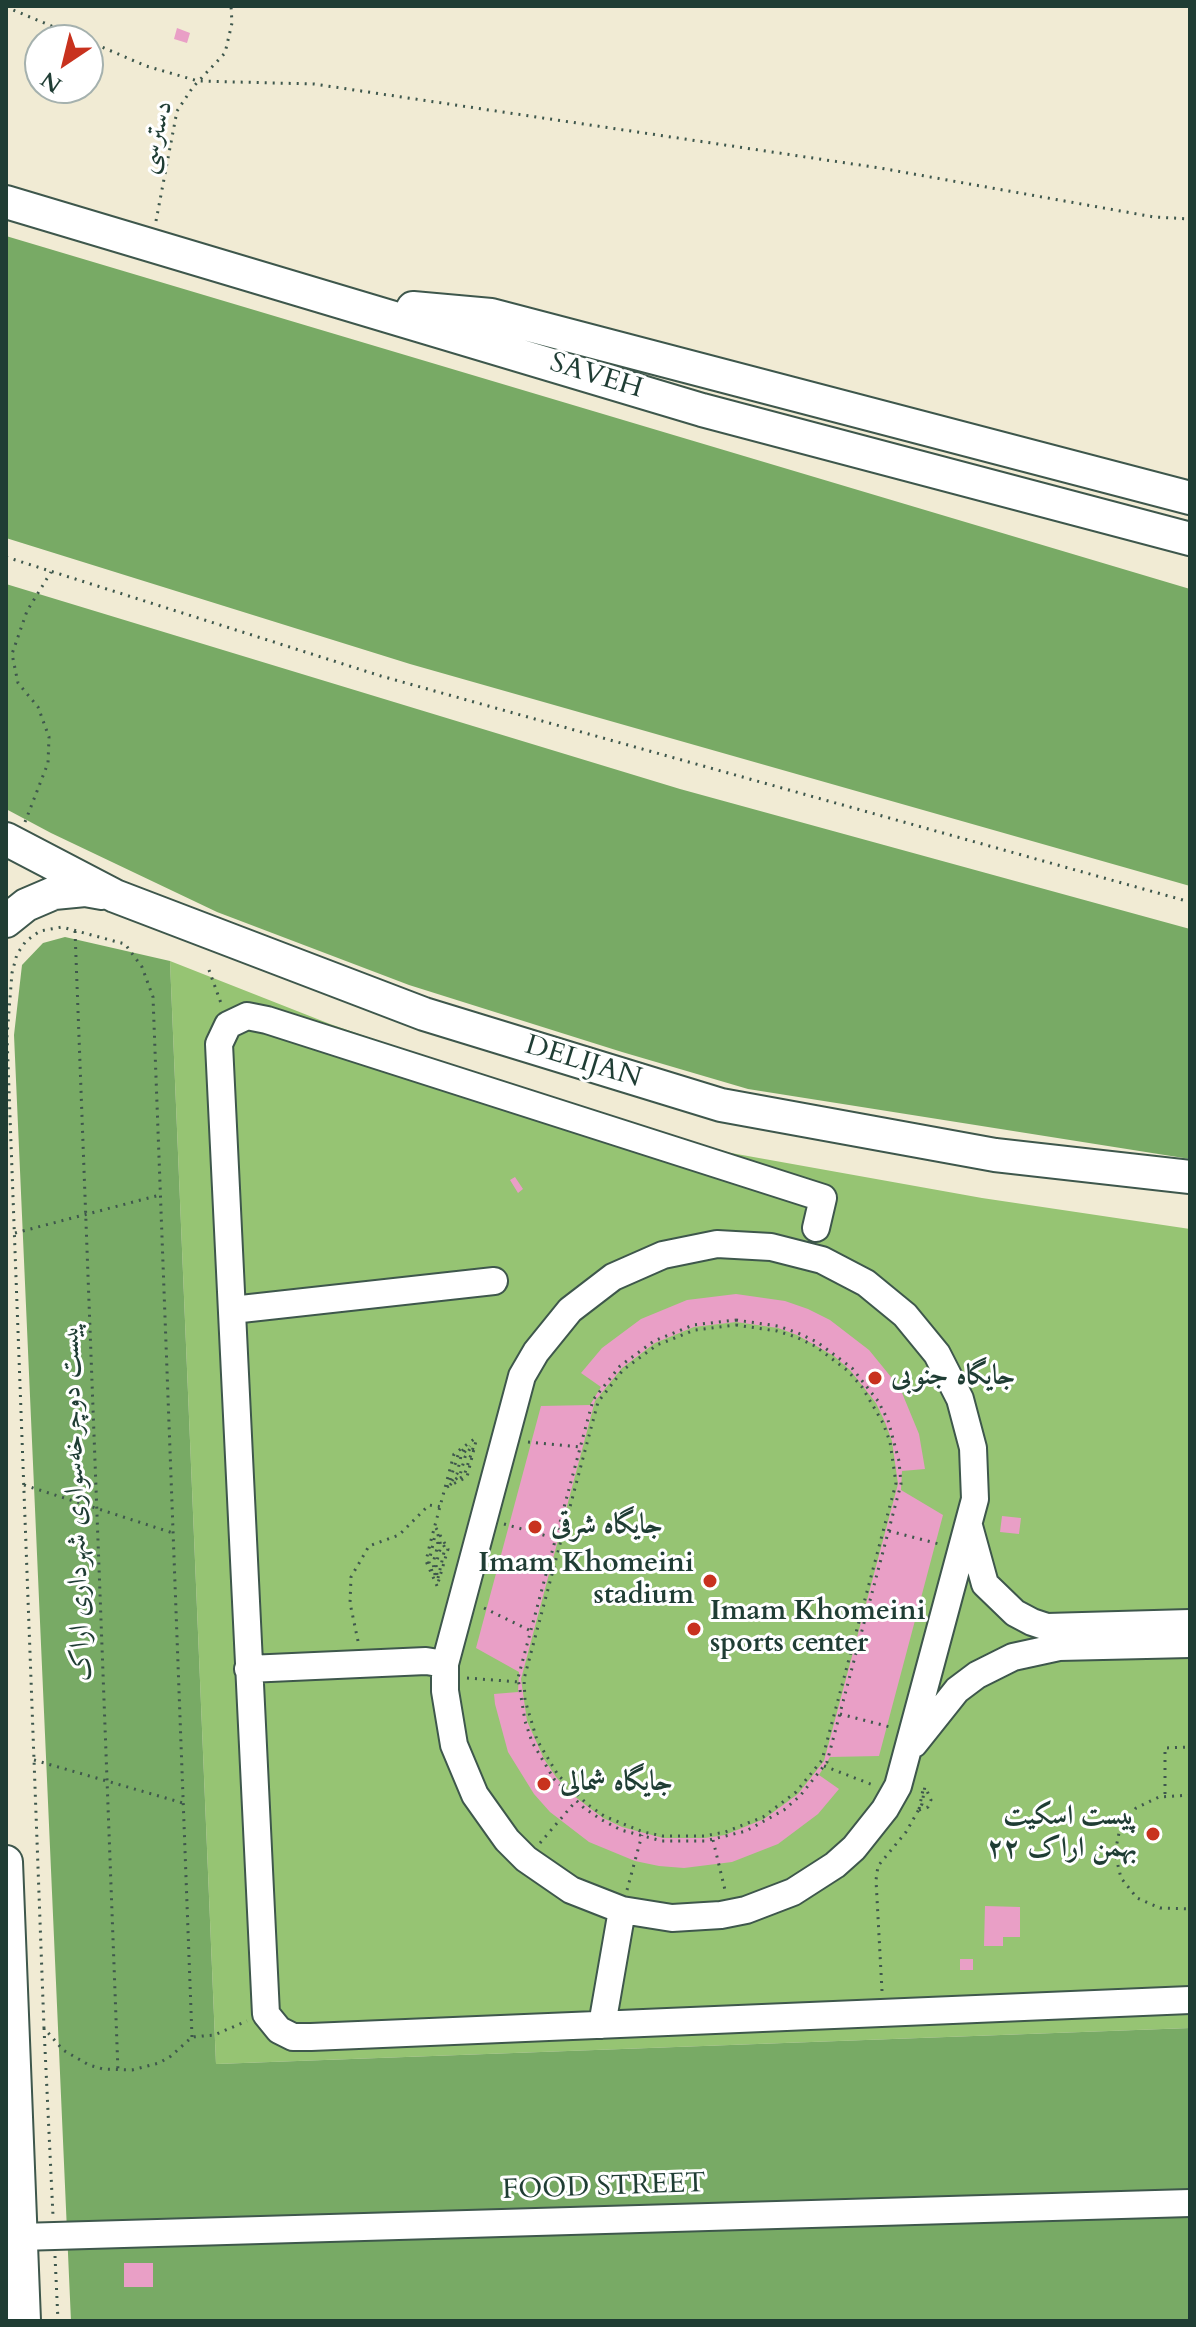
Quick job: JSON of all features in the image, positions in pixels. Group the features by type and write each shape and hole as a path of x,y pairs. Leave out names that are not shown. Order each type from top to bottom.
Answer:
{"main road":[{"name":"SAVEH","path":"6,202 702,410 1187,537"},
{"path":"349,303 491,315 1190,498"},
{"name":"DELIJAN","path":"9,841 115,896 424,1014 721,1105 995,1155 1190,1177"},
{"path":"6,921 26,905 54,893 85,890 115,896"},
{"path":"995,1155 1097,1184 1190,1198"},
{"path":"6,1862 24,2321"}],"street":[{"path":"816,1228 823,1198 267,1020 247,1016 228,1025 219,1044 266,2014 279,2030 293,2037 1190,2000"},
{"path":"717,1244 771,1247 822,1260 866,1283 905,1315 930,1344 950,1376 970,1435 975,1499 898,1786 870,1829 835,1865 793,1892 770,1902 731,1913 672,1918 630,1902 571,1890 526,1859 490,1818 463,1771 448,1719 463,1597 504,1440 522,1376 552,1330 591,1292 626,1271 663,1255 717,1244"},
{"path":"232,1310 494,1281"},
{"path":"969,1522 985,1584 1015,1613 1032,1622 1047,1627 1190,1623"},
{"path":"907,1753 957,1690 977,1675 1013,1657 1059,1647 1190,1644"},
{"path":"248,1669 426,1661 454,1670"},
{"path":"602,2025 630,1902"},
{"name":"FOOD STREET","path":"20,2237 1190,2203"}],"path":[{"name":"دسترسی","path":"152,245 177,111 198,81 225,53 232,23 231,6"},
{"path":"6,7 46,24"},
{"path":"104,48 146,66 198,81 330,87 880,168 1154,217 1190,219"},
{"path":"6,557 381,676 1190,902"},
{"path":"9,841 37,796 50,750 43,716 18,683 12,654 27,611 51,572"},
{"path":"58,2321 7,1036 12,973 17,954 26,941 40,931 62,927 125,944 142,967 153,997 192,2037"},
{"name":"پیست دوچرخه‌سواری شهرداری اراک","path":"75,931 118,2071"},
{"path":"209,970 217,994"},
{"path":"15,1233 160,1195"},
{"path":"715,1321 757,1321 808,1337 852,1368 878,1401 895,1441 901,1484 889,1531 824,1766 800,1796 784,1810 746,1831 713,1840 684,1843 641,1837 602,1820 576,1801 554,1779 532,1742 519,1682 593,1400 620,1366 654,1341 693,1325 715,1321"},
{"path":"736,1325 777,1331 815,1346 848,1371 862,1387 890,1442 896,1483 822,1760 810,1777 772,1811 725,1832 684,1837 643,1832 604,1816 572,1790 546,1758 530,1720 524,1679 598,1402 623,1370 657,1345 695,1330 736,1325"},
{"path":"436,1528 441,1546 436,1564 437,1586 426,1561 454,1454 477,1437 464,1476 447,1487"},
{"path":"504,1440 580,1447"},
{"path":"24,1485 173,1533"},
{"path":"363,1664 350,1603 351,1577 369,1546 399,1535 429,1505 442,1507"},
{"path":"484,1518 556,1539"},
{"path":"889,1531 943,1545"},
{"path":"463,1597 531,1631"},
{"path":"454,1670 519,1682"},
{"path":"840,1714 894,1728"},
{"path":"1165,1796 1165,1748 1190,1747"},
{"path":"34,1760 183,1803"},
{"path":"824,1766 876,1786 880,1779"},
{"path":"883,2013 876,1880 878,1866 906,1832 919,1810 925,1786 931,1800 928,1807 919,1810"},
{"path":"1190,1795 1165,1796 1147,1801 1127,1817 1116,1840 1117,1866 1128,1889 1148,1904 1160,1908 1190,1909"},
{"path":"526,1859 576,1801"},
{"path":"630,1902 627,1892 643,1832"},
{"path":"713,1840 731,1913"},
{"path":"44,2028 63,2050 76,2058 89,2065 118,2071 159,2063 192,2037 214,2035 266,2014"}],"green space":[{"path":"6,236 1190,589 1190,886 410,664 6,538"},
{"path":"6,584 680,789 1190,929 1190,1159 748,1089 409,985 217,912 51,833 6,809"},
{"path":"65,937 170,961 216,2064 1190,2028 1190,2321 71,2321 14,1035 22,965 43,943"},
{"name":"Imam Khomeini sports center","path":"170,961 330,1024 577,1109 731,1153 982,1198 1190,1229 1190,2028 216,2064"}],"building":[{"path":"177,28 190,33 187,43 174,39"},
{"path":"515,1177 523,1189 518,1193 510,1180"},
{"path":"736,1294 785,1301 830,1320 869,1350 900,1388 919,1434 925,1469 902,1471 901,1490 943,1515 879,1756 830,1757 819,1775 839,1789 818,1814 778,1844 732,1862 684,1868 635,1861 589,1842 550,1812 534,1794 508,1752 495,1704 494,1694 518,1692 519,1672 476,1648 541,1406 590,1405 601,1387 581,1373 602,1348 641,1319 687,1300","holes":["736,1322 778,1328 834,1356 850,1370 876,1403 892,1441 898,1484 824,1761 798,1794 764,1819 725,1835 663,1838 622,1827 603,1818 570,1793 556,1777 527,1721 521,1679 595,1401 622,1368 655,1343 694,1327"]},
{"path":"1002,1516 1021,1518 1019,1534 1000,1532"},
{"path":"985,1906 1020,1907 1020,1937 1003,1937 1003,1946 984,1946"},
{"path":"960,1959 973,1959 973,1970 960,1970"},
{"path":"124,2263 153,2263 153,2287 124,2287"}],"place":[{"name":"جایگاه جنوبی","path":"875,1378"},
{"name":"جایگاه شرقی","path":"535,1527"},
{"name":"Imam Khomeini stadium","path":"710,1581"},
{"name":"Imam Khomeini sports center","path":"694,1629"},
{"name":"جایگاه شمالی","path":"544,1784"},
{"name":"پیست اسکیت ۲۲ بهمن اراک","path":"1153,1834"}]}
